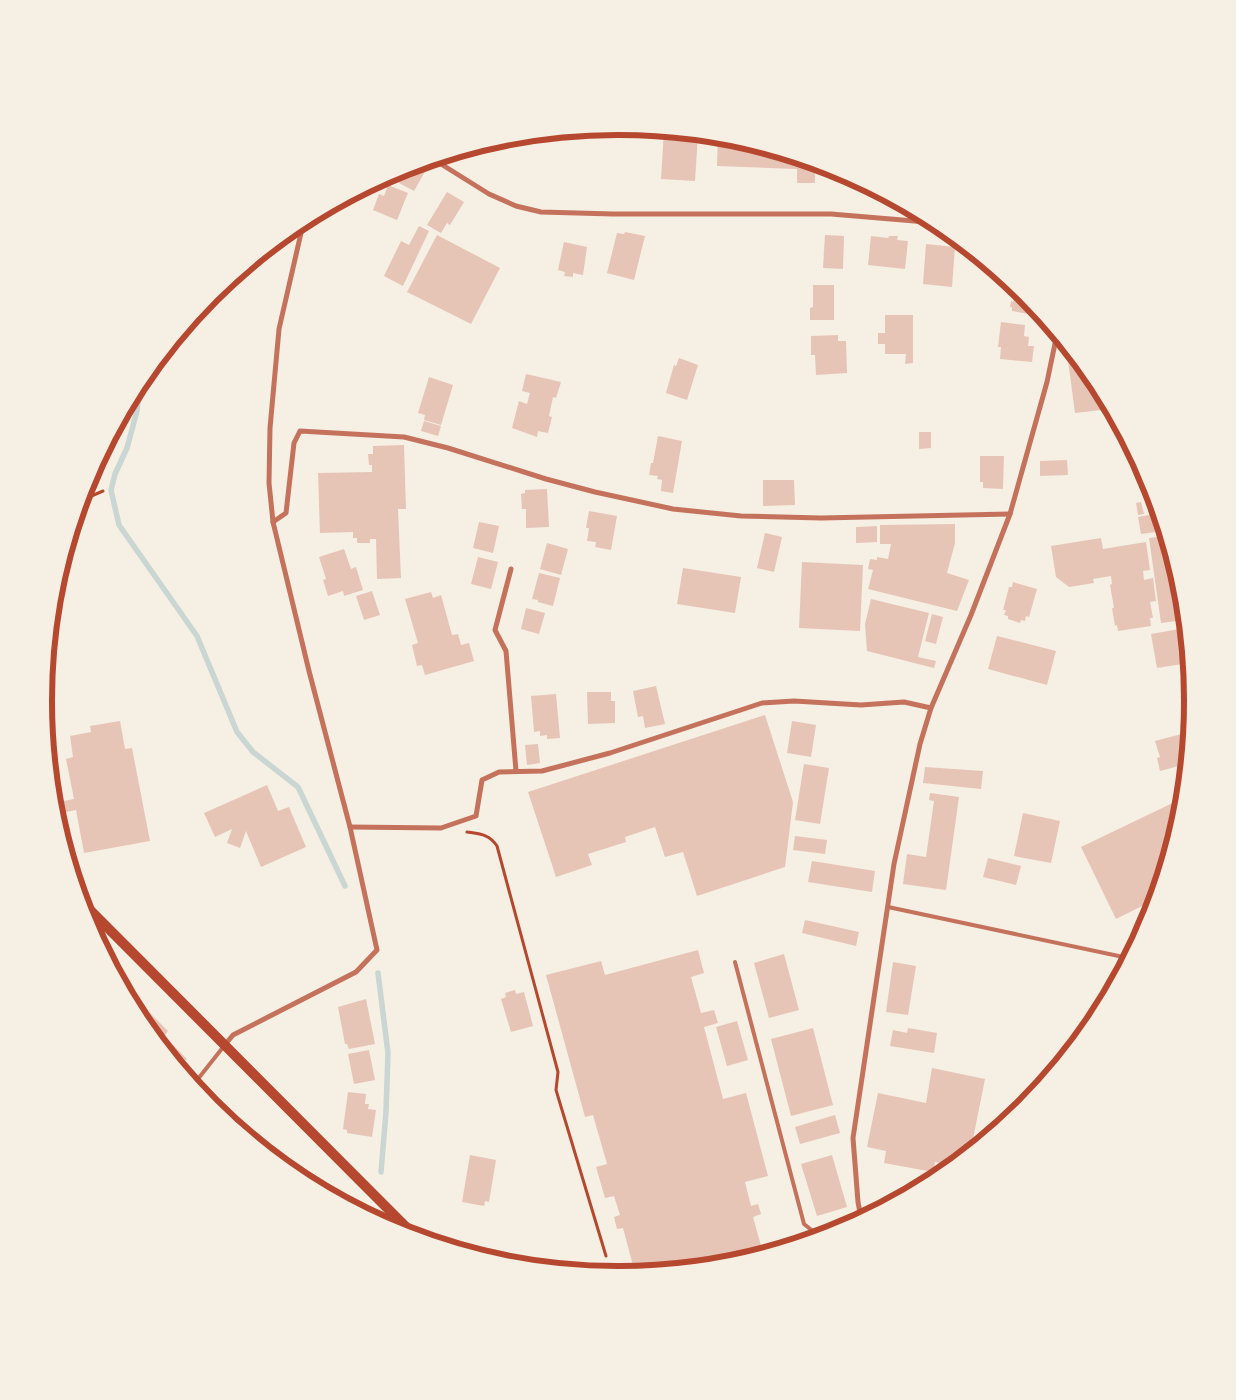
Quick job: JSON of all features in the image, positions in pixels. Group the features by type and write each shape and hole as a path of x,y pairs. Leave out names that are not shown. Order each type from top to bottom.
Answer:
{"main road":[{"path":"98,920 400,1221"}],"street":[{"path":"440,164 489,194 516,206 541,212 613,214 831,214 919,221"},
{"path":"224,1046 233,1035 356,972 377,950 350,827 309,671 273,522 269,483 270,428 278,329 301,232"},
{"path":"860,1211 853,1138 898,846 920,744 931,708 971,615 1010,514 1047,382 1055,342"},
{"path":"273,522 286,513 294,443 300,431 404,437 448,448 546,479 673,509 741,516 821,518 1010,514"},
{"path":"511,569 495,630 506,651 516,771"},
{"path":"350,827 442,828 476,816 482,780 499,772 542,771 584,760 762,703 794,701 861,705 904,702 931,708"}],"lane":[{"path":"888,908 1122,957"},
{"path":"735,962 804,1224 812,1230"},
{"path":"198,1079 224,1046"}],"path":[{"path":"92,495 103,490"},
{"path":"442,828 482,834 491,838 497,846 558,1072 556,1090 606,1256"}],"building":[{"path":"664,137 698,140 695,181 661,179"},
{"path":"718,143 764,154 815,171 815,183 797,183 797,169 717,166"},
{"path":"427,169 414,191 399,183 402,178"},
{"path":"388,185 408,193 397,220 373,210 379,194 384,196"},
{"path":"447,192 464,202 450,225 447,223 441,233 427,225"},
{"path":"419,226 429,231 403,286 384,276 401,241 409,245"},
{"path":"625,232 645,236 634,280 607,273 617,233 624,234"},
{"path":"437,235 500,268 471,324 407,292"},
{"path":"825,235 844,236 843,269 823,268"},
{"path":"871,236 888,238 889,236 898,236 897,240 908,241 905,269 868,265"},
{"path":"564,242 587,247 583,275 573,273 573,277 564,276 565,272 558,270"},
{"path":"926,244 955,247 952,287 923,284"},
{"path":"813,285 834,285 834,320 810,320 810,308 813,307"},
{"path":"1014,296 1031,314 1012,311 1012,307 1010,307 1011,301 1013,302"},
{"path":"885,315 913,315 913,363 905,364 906,354 885,354 885,344 878,344 878,333 885,333"},
{"path":"1001,322 1025,325 1024,336 1029,337 1028,346 1034,346 1032,362 1000,359 1001,347 998,347"},
{"path":"838,335 838,341 846,341 847,373 816,375 815,355 811,355 811,336"},
{"path":"1068,357 1103,410 1075,413"},
{"path":"679,358 698,365 687,400 666,393 674,365 676,366"},
{"path":"526,374 561,382 556,398 553,397 549,416 552,417 548,433 538,431 537,437 512,428 519,401 527,404 530,393 522,391"},
{"path":"429,377 453,385 441,425 424,420 425,415 418,413"},
{"path":"424,421 441,426 438,436 421,431"},
{"path":"919,432 931,432 931,448 919,449"},
{"path":"658,436 682,441 673,493 661,491 662,480 657,479 658,476 649,475"},
{"path":"404,445 406,509 398,509 401,578 377,579 376,539 370,539 370,543 357,543 357,538 353,538 353,532 320,533 318,473 372,472 372,465 369,465 368,454 373,454 373,446"},
{"path":"980,456 1004,456 1003,489 983,488 983,482 980,482"},
{"path":"1067,460 1068,475 1040,476 1040,461"},
{"path":"763,480 794,480 795,505 763,506"},
{"path":"547,489 549,527 526,528 526,509 522,509 521,494 525,493 525,490"},
{"path":"1141,502 1144,514 1138,515 1136,503"},
{"path":"1147,502 1157,532 1141,534 1138,517 1149,515"},
{"path":"589,511 617,516 611,550 595,547 596,542 587,541 589,528 586,528"},
{"path":"479,522 499,526 493,553 473,548"},
{"path":"955,524 955,543 947,573 969,580 957,611 868,589 873,570 868,569 870,559 877,560 877,557 888,559 891,544 880,544 880,525"},
{"path":"877,526 877,542 856,543 856,527"},
{"path":"765,533 782,537 774,572 757,568"},
{"path":"1159,537 1173,590 1178,621 1161,623 1149,538"},
{"path":"1101,538 1103,549 1146,542 1150,570 1143,571 1144,580 1153,578 1156,601 1150,602 1153,618 1150,618 1151,626 1118,631 1117,625 1115,626 1112,608 1114,608 1110,585 1112,584 1111,576 1093,579 1094,583 1069,587 1056,577 1051,546"},
{"path":"547,543 568,549 561,575 540,569"},
{"path":"344,549 351,569 356,567 363,590 344,596 343,591 328,596 323,580 326,579 319,557"},
{"path":"478,557 498,562 491,589 471,584"},
{"path":"802,562 863,565 860,631 799,628"},
{"path":"683,568 741,577 735,613 677,604"},
{"path":"539,573 560,578 553,606 532,599"},
{"path":"1013,582 1037,589 1029,617 1026,616 1025,621 1021,620 1020,623 1008,619 1008,616 1004,615 1006,610 1003,610 1009,587 1012,587"},
{"path":"372,591 380,615 364,620 356,596"},
{"path":"431,592 433,598 441,595 452,635 458,634 461,645 469,643 474,661 425,675 422,665 417,666 412,645 418,643 405,599"},
{"path":"871,599 929,613 918,657 936,661 934,668 867,651 865,624"},
{"path":"526,608 545,613 539,634 521,629"},
{"path":"932,614 943,617 936,644 925,641"},
{"path":"1179,629 1182,664 1157,668 1151,634"},
{"path":"997,636 1056,651 1047,685 988,669"},
{"path":"656,686 665,724 645,728 643,716 638,717 633,691"},
{"path":"587,692 611,692 611,701 615,701 615,723 588,724"},
{"path":"556,694 560,738 547,739 547,735 540,736 540,731 534,732 531,696"},
{"path":"765,715 793,802 785,867 697,896 683,852 665,857 655,827 625,837 626,842 588,854 592,865 556,877 528,792"},
{"path":"120,721 125,749 132,748 150,841 84,853 76,810 64,812 62,801 74,799 66,759 73,757 70,736 91,732 90,726"},
{"path":"792,721 816,725 811,757 787,753"},
{"path":"1182,734 1180,766 1160,771 1157,758 1160,757 1155,741"},
{"path":"538,744 540,763 527,765 525,745"},
{"path":"804,764 829,768 820,824 795,820"},
{"path":"925,767 983,771 981,789 923,783"},
{"path":"267,785 278,811 289,807 306,847 261,867 246,831 240,848 227,843 232,829 215,837 204,813"},
{"path":"930,793 959,797 946,890 903,884 907,854 926,857 934,801 929,800"},
{"path":"1174,802 1164,846 1144,905 1116,919 1081,847"},
{"path":"1023,813 1060,821 1051,863 1014,856"},
{"path":"795,836 827,840 825,854 793,850"},
{"path":"988,858 1021,866 1016,885 983,877"},
{"path":"812,861 875,871 872,892 808,882"},
{"path":"805,920 859,932 856,946 802,933"},
{"path":"698,950 704,973 691,977 701,1013 714,1010 718,1023 704,1027 723,1099 746,1093 768,1176 745,1182 751,1206 758,1204 761,1214 753,1217 761,1247 692,1261 633,1265 623,1228 617,1229 614,1217 620,1215 614,1196 605,1198 596,1167 607,1164 593,1115 585,1117 546,975 601,961 605,975"},
{"path":"784,954 799,1010 769,1018 754,963"},
{"path":"893,962 916,966 908,1015 886,1012"},
{"path":"515,990 516,994 524,992 533,1026 511,1032 501,999 506,997 505,993"},
{"path":"366,999 375,1044 349,1049 347,1044 345,1044 338,1007"},
{"path":"150,1013 168,1031 164,1036 187,1059 184,1062 169,1044 148,1015"},
{"path":"737,1021 748,1060 727,1066 716,1027"},
{"path":"813,1028 833,1105 791,1116 771,1039"},
{"path":"908,1028 937,1033 934,1053 890,1046 893,1030 907,1033"},
{"path":"369,1050 375,1080 354,1084 348,1054"},
{"path":"932,1068 985,1079 973,1140 942,1163 935,1162 934,1169 930,1171 884,1163 886,1151 867,1147 878,1093 926,1103"},
{"path":"348,1092 366,1094 365,1104 369,1104 368,1109 376,1110 372,1137 347,1133 347,1130 343,1129"},
{"path":"835,1115 840,1133 800,1144 795,1127"},
{"path":"470,1155 496,1160 489,1202 485,1201 484,1206 462,1202"},
{"path":"832,1155 847,1207 817,1216 801,1164"}],"waterway":[{"path":"138,401 127,448 115,474 111,490 119,525 197,636 237,732 253,752 298,787 345,886"},
{"path":"378,973 388,1053 381,1172"}]}
